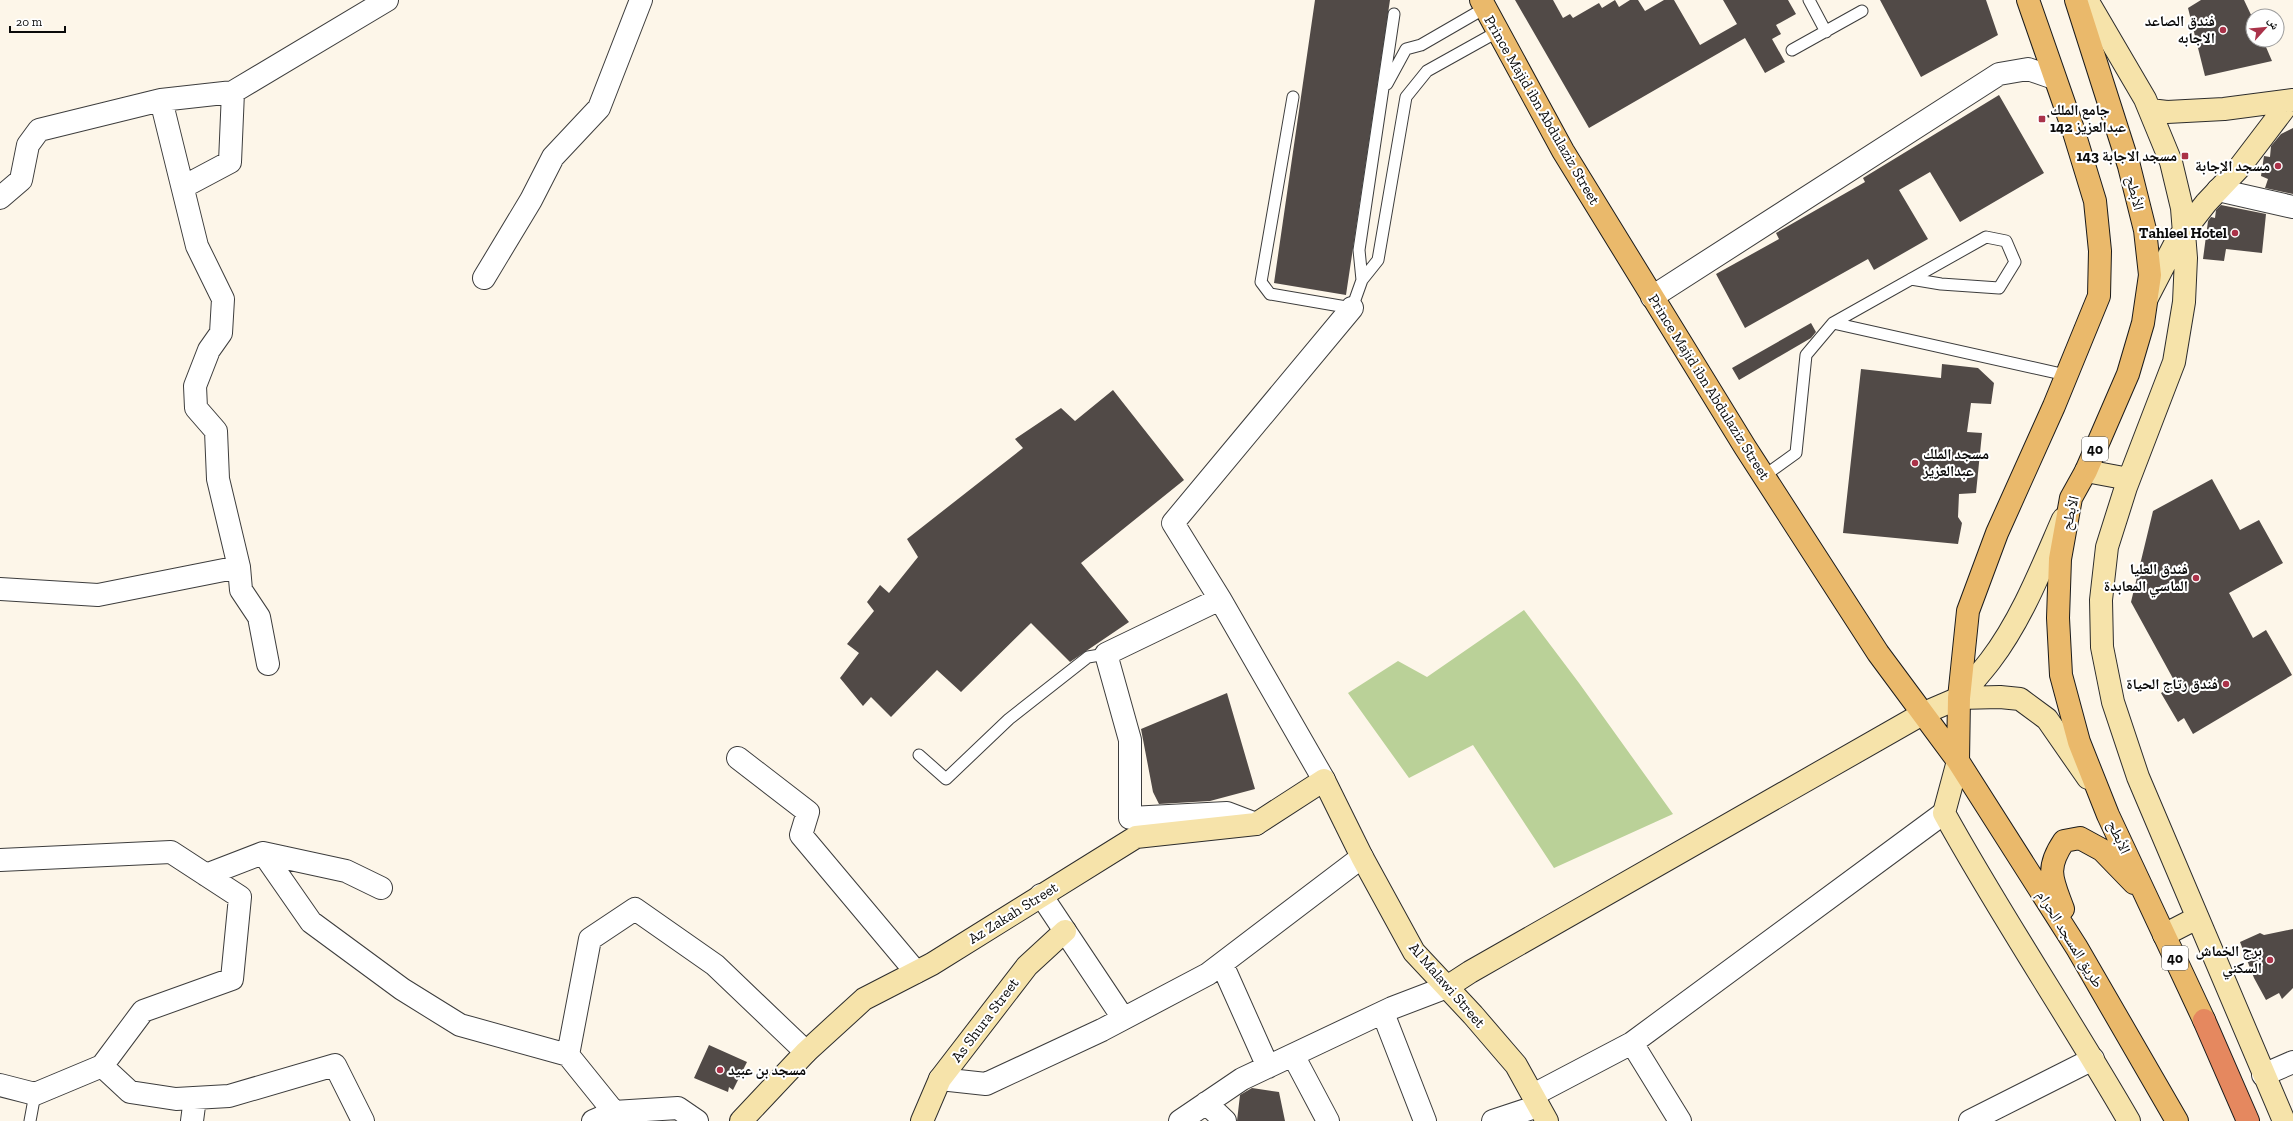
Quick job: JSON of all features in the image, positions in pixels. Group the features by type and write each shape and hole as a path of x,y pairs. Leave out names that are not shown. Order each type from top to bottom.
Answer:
{"highway":[{"path":"2204,1020 2248,1121"}],"main road":[{"path":"1958,761 1958,698 1965,649 1968,611 1996,533 2054,406 2099,296 2100,251 2095,201 2073,129 2028,0"},
{"name":"الأبطح","path":"2076,0 2129,166 2145,230 2150,275 2142,323 2128,374 2086,471 2071,498 2060,559 2058,618 2061,676 2079,742 2103,802 2204,1020"},
{"name":"Prince Majid ibn Abdulaziz Street","path":"1483,4 1563,151 1764,476 1878,653 1924,713 1958,761"},
{"name":"طريق المسجد الحرام","path":"1958,761 2077,948 2177,1121"},
{"path":"2077,948 2052,879 2054,857 2064,842 2080,838 2102,850 2146,895"}],"street":[{"path":"0,198 21,180 28,145 39,130 161,100 233,92 387,0"},
{"path":"484,278 531,200 553,157 599,108 641,0"},
{"path":"2087,0 2150,110 2170,162 2182,208 2186,258 2184,302 2174,362 2129,479 2107,547 2101,600 2102,647 2113,702 2138,777 2263,1075 2284,1121"},
{"path":"1652,296 1999,74 2028,69 2054,78"},
{"path":"183,187 230,162 233,92"},
{"path":"161,100 197,246 223,299 221,333 209,350 195,386 196,408 216,431 218,479 239,567 241,590 259,616 268,664"},
{"path":"2146,299 2177,240 2218,190 2239,168 2292,101"},
{"path":"2150,110 2167,112 2224,110 2292,101"},
{"path":"2218,190 2293,207"},
{"path":"1324,780 1220,600 1173,523 1352,308"},
{"path":"2086,471 2129,479"},
{"path":"1958,698 1991,660 2012,625 2036,580 2071,498"},
{"path":"0,589 98,595 239,567"},
{"path":"1220,600 1106,654 1130,740 1130,818 1227,813 1256,824"},
{"path":"1180,1121 1242,1079 1383,1013 1447,987 1470,972 1924,713 1958,698 2000,697 2020,699 2047,719 2103,802"},
{"path":"738,758 808,812 801,835 916,972"},
{"path":"1492,1121 1539,1107 1632,1043 1944,813 1958,761"},
{"name":"Az Zakah Street","path":"741,1121 806,1052 864,999 916,972 1136,838 1256,824 1324,780"},
{"name":"Al Malawi Street","path":"1324,780 1362,857 1414,952 1516,1065 1539,1107"},
{"path":"1944,813 1981,880 2093,1059 2129,1121"},
{"path":"0,860 171,852 240,897 232,979 143,1011 102,1066 35,1094 0,1085"},
{"path":"206,875 263,853 346,872 381,888"},
{"path":"263,853 311,922 402,989 460,1025 568,1055 614,1112"},
{"path":"940,1079 986,1084 1123,1018 1208,974 1362,857"},
{"path":"1041,895 1123,1018"},
{"path":"568,1055 590,939 636,909 715,965 806,1052"},
{"path":"2164,935 2197,918"},
{"name":"As Shura Street","path":"922,1121 940,1079 1027,966 1065,931"},
{"path":"1222,964 1268,1067"},
{"path":"1383,1013 1425,1121"},
{"path":"1632,1043 1680,1121"},
{"path":"1293,1055 1328,1121"},
{"path":"1970,1121 2093,1059"},
{"path":"2263,1075 2293,1062"},
{"path":"102,1066 130,1092 176,1099 229,1096 335,1065 363,1121"},
{"path":"192,1121 195,1098"},
{"path":"1206,1103 1225,1121"},
{"path":"593,1121 614,1112 678,1108 697,1121"}],"lane":[{"path":"1809,0 1826,32"},
{"path":"1383,92 1406,49 1421,45 1483,4"},
{"path":"1792,50 1862,11"},
{"path":"1362,280 1359,250 1394,14"},
{"path":"1293,97 1261,282 1270,294 1352,308 1362,280 1378,260 1406,97 1427,71 1497,32"},
{"path":"1764,476 1796,453 1806,355 1833,323 1911,279 1986,237 2006,241 2015,262 1999,288 1941,284 1911,279"},
{"path":"1833,323 2066,375"},
{"path":"919,755 946,779 1009,719 1088,657 1106,654"},
{"path":"30,1121 35,1094"}],"green space":[{"path":"1524,610 1579,683 1673,814 1554,868 1473,745 1409,778 1348,693 1398,661 1427,677"}],"building":[{"path":"1315,0 1390,0 1346,295 1274,283"},
{"path":"1515,0 1553,0 1563,18 1570,14 1573,18 1599,3 1602,8 1615,0 1619,7 1630,0 1638,0 1645,11 1664,0 1674,0 1700,45 1737,24 1723,0 1788,0 1796,14 1776,25 1781,34 1772,39 1785,62 1765,73 1745,38 1589,128"},
{"path":"1880,0 1986,0 1998,35 1921,77"},
{"name":"فندق الصاعد الاجابه","path":"2201,0 2244,0 2248,8 2245,8 2245,48 2266,48 2272,61 2205,76 2188,8"},
{"path":"1999,95 2044,173 1960,222 1930,172 1899,190 1928,239 1874,270 1868,259 1745,328 1716,274 1779,239 1776,233 1865,182 1863,178"},
{"name":"مسجد الإجابة","path":"2293,128 2293,194 2265,188 2268,179 2261,176 2264,156 2270,157 2271,146 2281,134"},
{"name":"Tahleel Hotel","path":"2221,205 2266,214 2262,253 2226,249 2224,261 2203,259 2208,221 2211,217 2215,218 2216,210"},
{"path":"1811,323 1816,332 1811,338 1739,380 1732,368"},
{"name":"مسجد الملك عبدالعزيز","path":"1942,364 1978,368 1994,383 1991,404 1971,403 1967,432 1982,433 1976,493 1959,494 1958,517 1962,523 1958,544 1843,533 1861,369 1941,378"},
{"path":"1113,390 1184,480 1081,563 1129,622 1070,662 1031,623 961,692 937,670 891,717 871,697 863,706 840,678 859,653 847,644 874,611 867,602 880,585 889,593 918,557 907,539 1023,448 1015,439 1061,408 1075,421"},
{"name":"فندق العليا الماسي المعابدة","path":"2212,479 2240,530 2259,520 2283,563 2229,593 2253,638 2266,630 2292,675 2193,734 2184,718 2178,722 2161,693 2176,684 2131,602 2153,511"},
{"path":"1227,693 1255,789 1210,801 1159,804 1153,792 1141,729"},
{"name":"برج الخماش السكني","path":"2293,929 2293,988 2282,999 2279,993 2266,1000 2254,978 2240,942 2260,933 2264,935"},
{"name":"مسجد بن عبيد","path":"709,1045 747,1062 733,1090 729,1087 728,1092 694,1078"},
{"path":"1252,1088 1279,1092 1285,1121 1237,1121 1240,1095"}],"place":[{"name":"فندق الصاعد الاجابه","path":"2223,30"},
{"name":"جامع الملك عبدالعزيز 142","path":"2042,119"},
{"name":"مسجد الاجابة 143","path":"2185,156"},
{"name":"مسجد الإجابة","path":"2278,166"},
{"name":"Tahleel Hotel","path":"2235,233"},
{"name":"مسجد الملك عبدالعزيز","path":"1915,463"},
{"name":"فندق العليا الماسي المعابدة","path":"2196,578"},
{"name":"فندق رتاج الحياة","path":"2226,684"},
{"name":"برج الخماش السكني","path":"2270,960"},
{"name":"مسجد بن عبيد","path":"720,1070"}]}
